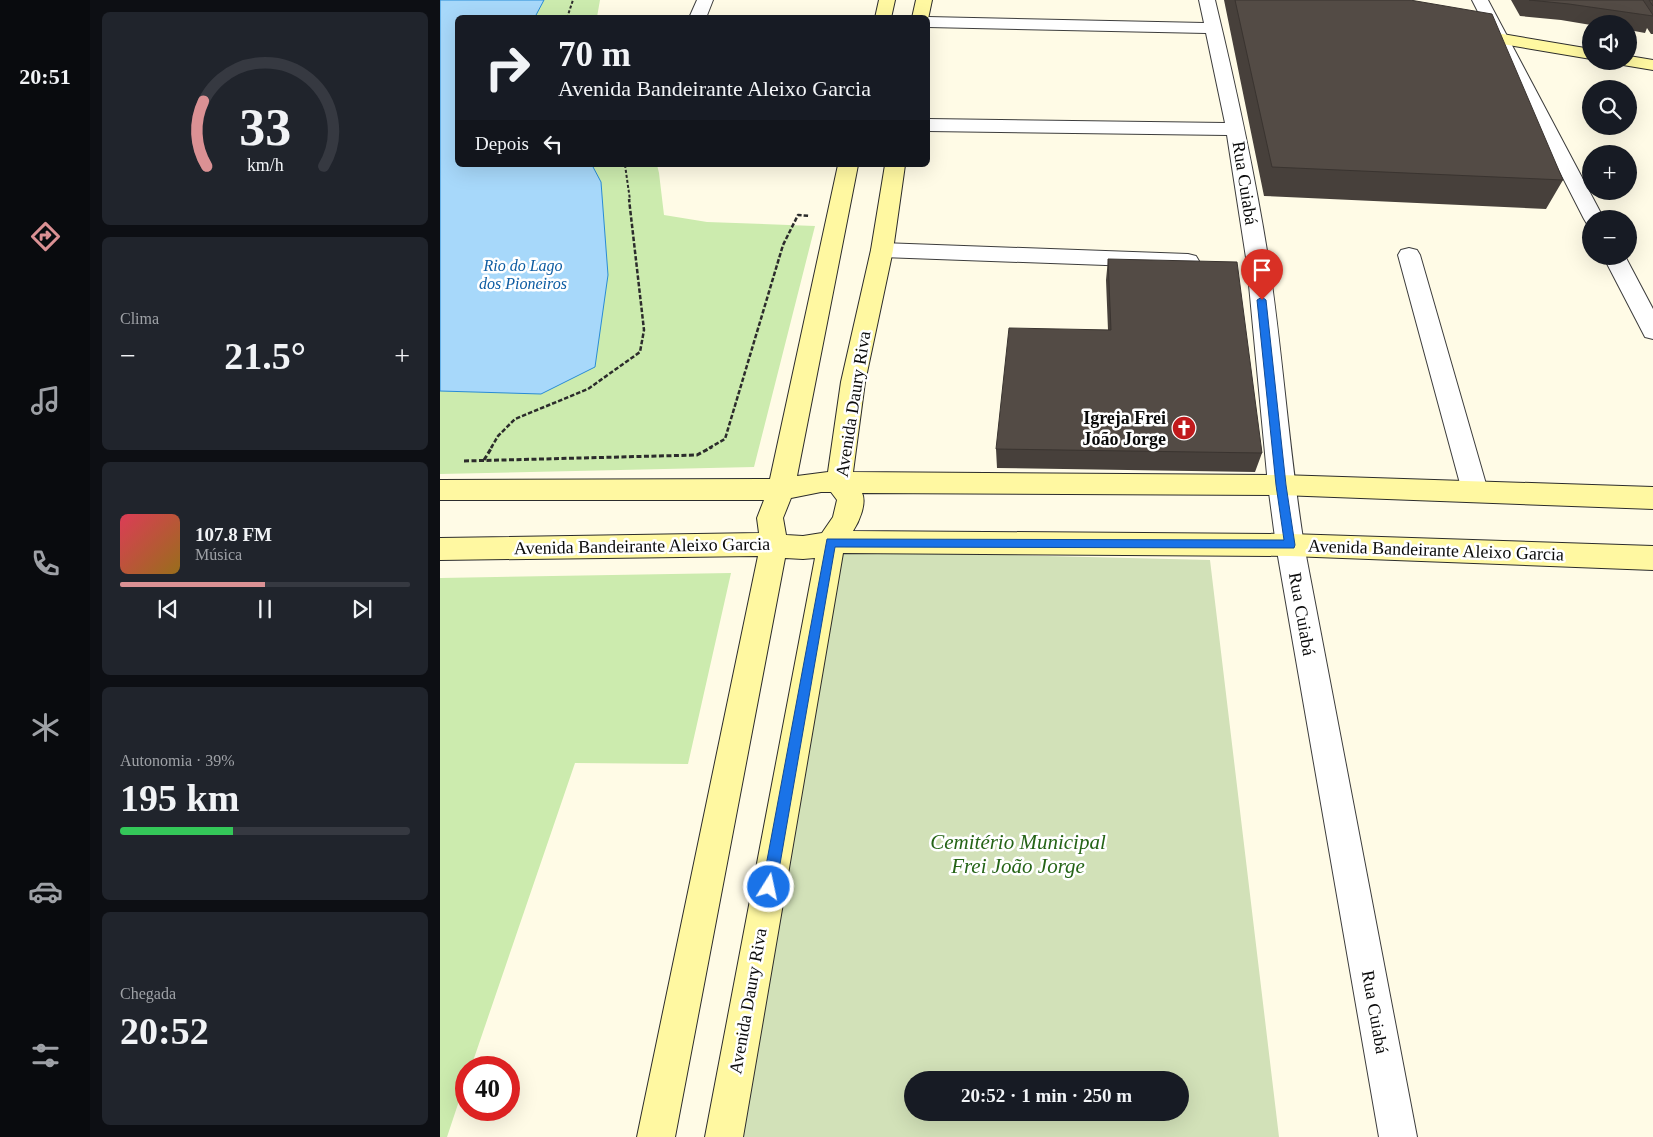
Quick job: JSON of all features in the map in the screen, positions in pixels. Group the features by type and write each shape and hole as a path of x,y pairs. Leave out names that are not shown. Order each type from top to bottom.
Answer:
{"street":[{"path":"699,15 705,0"},
{"path":"884,15 887,0"},
{"path":"921,15 924,0"},
{"name":"Rua Cuiabá","path":"1207,0 1236,129 1248,263 1290,545 1398,1137"},
{"path":"1480,0 1589,210"},
{"path":"930,22 1212,28"},
{"path":"1454,26 1582,44"},
{"path":"1496,33 1582,52"},
{"path":"1637,53 1653,56"},
{"path":"1637,62 1653,65"},
{"path":"930,125 1236,129"},
{"path":"656,1137 774,544 770,518 782,489 836,216 848,167"},
{"name":"Avenida Daury Riva","path":"724,1137 831,542 846,520 851,497 839,484 853,382 882,250 895,167"},
{"path":"882,250 1208,262"},
{"path":"1409,255 1475,491"},
{"path":"1619,265 1653,331"},
{"path":"440,490 782,489 821,482 839,484 1281,485 1653,498"},
{"name":"Avenida Bandeirante Aleixo Garcia","path":"440,549 774,544 790,548 810,549 831,542 1290,545 1653,558"}],"path":[{"path":"568,15 573,0"},
{"path":"483,460 498,436 515,419 588,389 640,352 644,330 625,167"},
{"path":"457,462 697,455 725,439 783,245 798,215 836,216"}],"green space":[{"path":"440,0 600,0 597,15 455,15 455,167 658,167 664,215 707,222 815,226 754,467 440,474"},
{"name":"Cemitério Municipal Frei João Jorge","path":"839,551 1210,560 1279,1137 743,1137"},
{"path":"731,573 688,764 575,763 475,1056 455,1056 455,1113 447,1137 440,1137 440,578"}],"water":[{"name":"Rio do Lago dos Pioneiros","path":"440,0 544,0 536,15 455,15 455,167 593,167 601,182 608,275 595,367 541,394 440,391"}],"building":[{"path":"1235,0 1410,0 1492,14 1563,180 1272,167"},
{"path":"1529,0 1643,0 1653,16 1569,4"},
{"path":"1108,259 1237,262 1262,453 996,449 1009,328 1111,330"}],"place":[{"name":"Igreja Frei João Jorge","path":"1184,428"}],"route":[{"path":"769,887 831,542 1290,545 1281,485 1262,300"}]}
